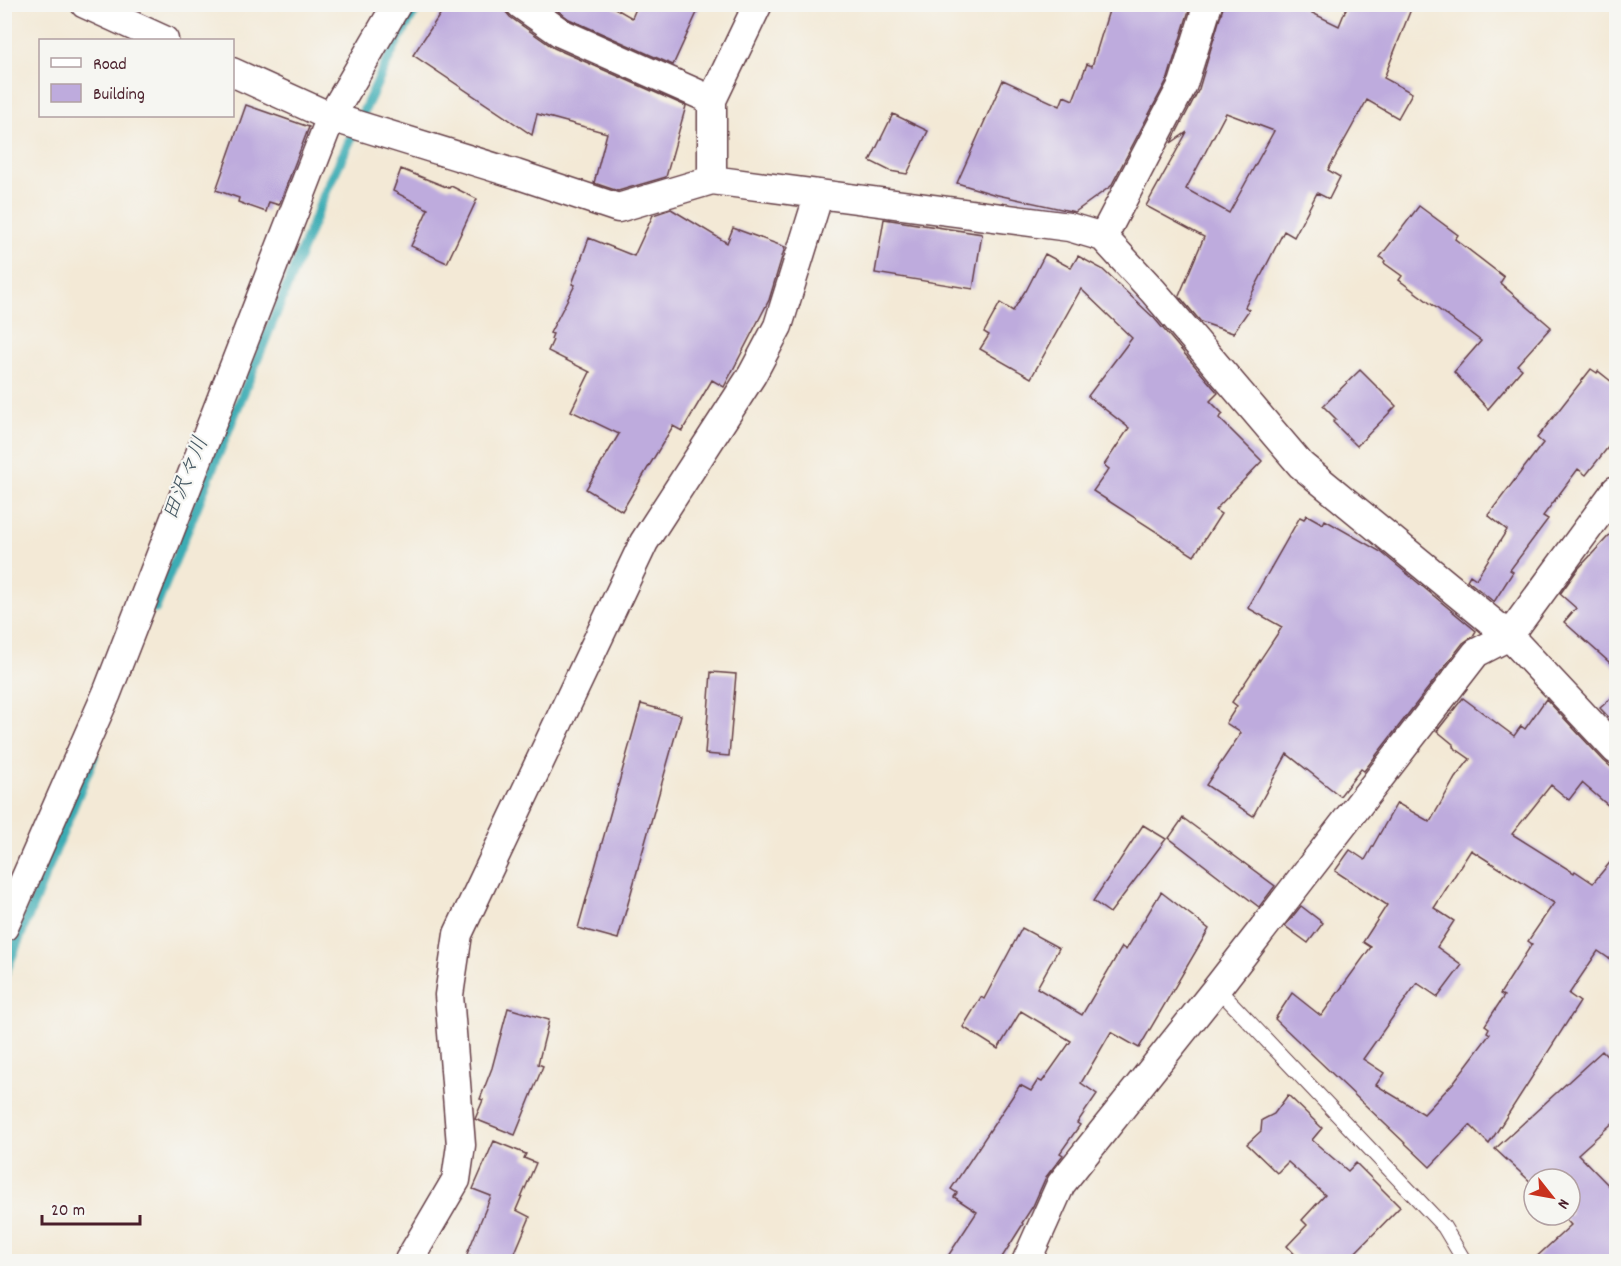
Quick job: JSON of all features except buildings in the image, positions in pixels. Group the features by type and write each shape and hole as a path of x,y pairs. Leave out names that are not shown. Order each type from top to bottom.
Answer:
{"street":[{"path":"86,4 162,39"},
{"path":"4,927 107,693 334,117 397,4"},
{"path":"520,4 561,33 712,100"},
{"path":"712,180 712,100 758,4"},
{"path":"1103,237 1183,84 1208,4"},
{"path":"234,73 334,117 618,208 712,180 1069,227 1103,237 1153,291 1300,465 1509,636 1617,750"},
{"path":"408,1262 456,1180 461,1145 449,994 458,934 644,542 752,375 778,326 819,194"},
{"path":"1026,1262 1061,1184 1217,988 1476,653 1509,636 1617,490"}],"lane":[{"path":"1217,988 1444,1227 1465,1262"}],"waterway":[{"name":"田沢々川","path":"155,609 326,191 395,45 419,4"},
{"name":"田沢々川","path":"4,975 94,756"}]}
